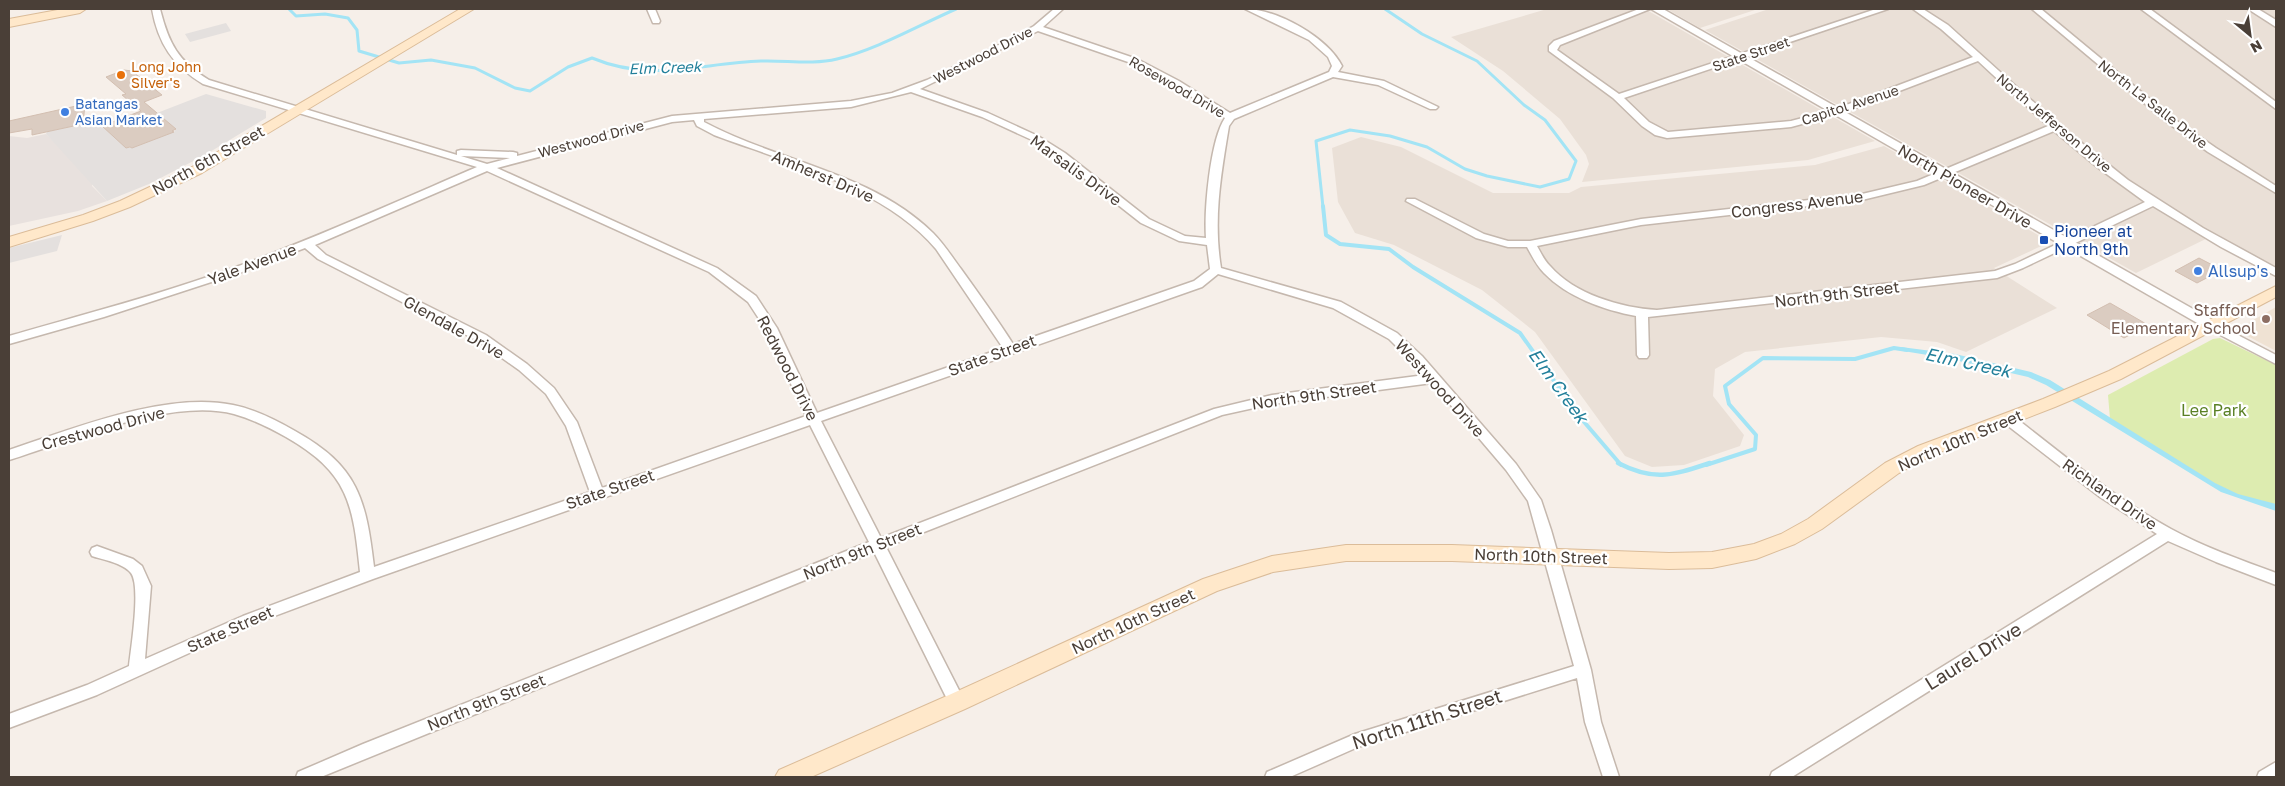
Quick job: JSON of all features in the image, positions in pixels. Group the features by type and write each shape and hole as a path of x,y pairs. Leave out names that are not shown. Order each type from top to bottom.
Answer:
{"main road":[{"path":"9,22 80,9"},
{"name":"North 6th Street","path":"9,242 88,218 160,189 197,170 364,69 468,9"},
{"name":"North 10th Street","path":"787,777 958,702 1210,586 1272,564 1346,552 1686,561 1712,560 1756,551 1788,539 1815,524 1892,468 1924,451 2049,403 2115,375 2276,291"}],"street":[{"path":"156,9 164,42 170,53 194,75 211,84 486,167"},
{"path":"651,9 656,22"},
{"name":"Westwood Drive","path":"486,167 664,121 698,116 851,104 911,89 970,63 1037,28 1059,9"},
{"path":"1250,9 1295,28 1329,52 1335,59 1337,66 1332,74"},
{"path":"1618,98 1553,51 1553,46 1610,21 1646,9"},
{"name":"North Pioneer Drive","path":"1656,9 2065,243 2276,360"},
{"name":"State Street","path":"1618,98 1884,9"},
{"name":"North Jefferson Drive","path":"1917,9 1950,30 2055,127 2106,169 2209,236 2276,273"},
{"name":"North La Salle Drive","path":"2036,9 2171,121 2212,150 2276,190"},
{"path":"2145,9 2276,106"},
{"path":"2252,9 2276,24"},
{"name":"Rosewood Drive","path":"1037,28 1134,61 1176,83 1230,118"},
{"name":"Capitol Avenue","path":"1618,98 1646,126 1656,133 1678,135 1791,124 1836,112 1979,58"},
{"path":"1216,270 1210,242 1212,188 1224,126 1230,118 1332,74 1381,83 1433,108"},
{"name":"Marsalis Drive","path":"911,89 985,115 1035,138 1061,155 1152,225 1183,239 1210,242"},
{"name":"Amherst Drive","path":"698,116 700,124 717,133 858,188 884,202 909,219 928,234 1010,348"},
{"name":"Congress Avenue","path":"1411,201 1480,236 1508,244 1530,244 1641,222 1862,198 1920,183 2055,127"},
{"path":"435,151 475,154 536,154"},
{"path":"514,159 509,166 518,182"},
{"path":"458,180 468,169 468,161"},
{"name":"Redwood Drive","path":"486,167 713,270 752,299 771,328 814,419 958,702"},
{"name":"Yale Avenue","path":"9,340 174,291 307,244 486,167"},
{"path":"458,180 484,176 505,176"},
{"name":"North 9th Street","path":"1530,244 1548,271 1575,290 1615,307 1642,314 1689,311 1997,274 2154,202"},
{"name":"Glendale Drive","path":"307,244 322,257 482,338 523,367 550,391 572,425 597,494"},
{"name":"Westwood Drive","path":"1216,270 1338,305 1393,336 1435,378 1511,467 1534,500 1584,670 1593,722 1611,777"},
{"name":"State Street","path":"9,724 136,671 248,620 368,575 597,494 814,419 1010,348 1198,284 1216,270"},
{"path":"1642,314 1643,355"},
{"name":"North 9th Street","path":"304,777 369,749 877,545 1202,419 1248,403 1435,378"},
{"name":"Crestwood Drive","path":"9,455 147,414 203,406 232,408 261,419 302,440 321,452 337,466 348,483 362,520 368,575"},
{"name":"Richland Drive","path":"2008,419 2119,504 2168,534 2213,555 2276,579"},
{"name":"Laurel Drive","path":"1778,777 2168,534"},
{"path":"97,552 128,564 137,570 144,586 136,671"},
{"name":"North 11th Street","path":"1273,777 1355,741 1584,670"},
{"path":"2265,777 2276,769"}],"shaded area":[{"path":"1547,9 1645,9 1875,141 1808,160 1582,182 1589,164 1586,155 1560,119 1503,71 1451,37"},
{"path":"1667,9 1758,9 1700,28"},
{"path":"1769,9 2276,9 2276,268 2216,234 2136,273 1705,30"},
{"path":"226,23 231,31 190,42 185,34"},
{"path":"206,94 266,111 266,118 205,155 149,184 107,201 46,134 47,132 83,124 102,126 126,148 132,148 174,132 176,129 157,113"},
{"path":"46,134 93,181 92,186 107,201 78,211 9,226 9,136 27,138"},
{"path":"1361,137 1401,147 1493,193 1569,193 1581,187 1815,165 1884,146 2050,242 1994,268 2057,308 1966,352 1937,342 1881,337 1745,352 1715,369 1713,396 1744,435 1740,446 1684,465 1652,467 1625,456 1535,332 1482,290 1394,245 1355,233 1338,202 1332,148"},
{"path":"62,235 57,251 9,263 9,248"},
{"name":"Stafford Elementary School","path":"2276,307 2276,351 2236,330"}],"green space":[{"name":"Lee Park","path":"2220,338 2276,365 2276,506 2237,495 2222,488 2110,419 2108,395 2213,339"}],"water":[{"path":"1901,347 1955,354 2031,372 2050,380 2215,483 2238,494 2276,504 2276,511 2221,492 2046,385 2028,377 1946,358 1903,351"}],"building":[{"path":"124,70 132,71 162,95 144,102 176,129 172,131 174,132 132,148 126,148 102,126 141,111 122,95 126,94 106,77"},
{"name":"Batangas Asian Market","path":"85,104 83,124 32,135 32,129 9,133 9,121"},
{"name":"Allsup's","path":"2199,258 2222,270 2197,283 2175,271"},
{"path":"2110,303 2148,325 2124,338 2087,315"}],"waterway":[{"name":"Elm Creek","path":"289,9 296,16 325,14 348,18 357,30 359,51 399,63 431,60 475,68 515,88 530,91 568,67 592,58 635,69 656,70 676,70 739,62 828,61 852,55 882,43 956,9"},
{"name":"Elm Creek","path":"1323,207 1316,141 1350,130 1390,136 1427,147 1465,169 1487,176 1540,187 1569,179 1576,161 1545,120 1524,105 1477,61 1422,34 1385,9"},
{"name":"Elm Creek","path":"1323,206 1326,235 1340,244 1389,249 1413,267 1520,333 1579,416 1620,464"},
{"name":"Elm Creek","path":"1706,465 1755,449 1756,435 1729,404 1725,386 1763,358 1855,359 1894,348 1907,350"},
{"name":"Elm Creek","path":"1620,464 1643,473 1664,475 1710,463"}],"place":[{"name":"Long John Silver's","path":"121,75"},
{"name":"Batangas Asian Market","path":"65,112"},
{"name":"Pioneer at North 9th","path":"2044,240"},
{"name":"Allsup's","path":"2198,271"},
{"name":"Stafford Elementary School","path":"2266,319"}]}
